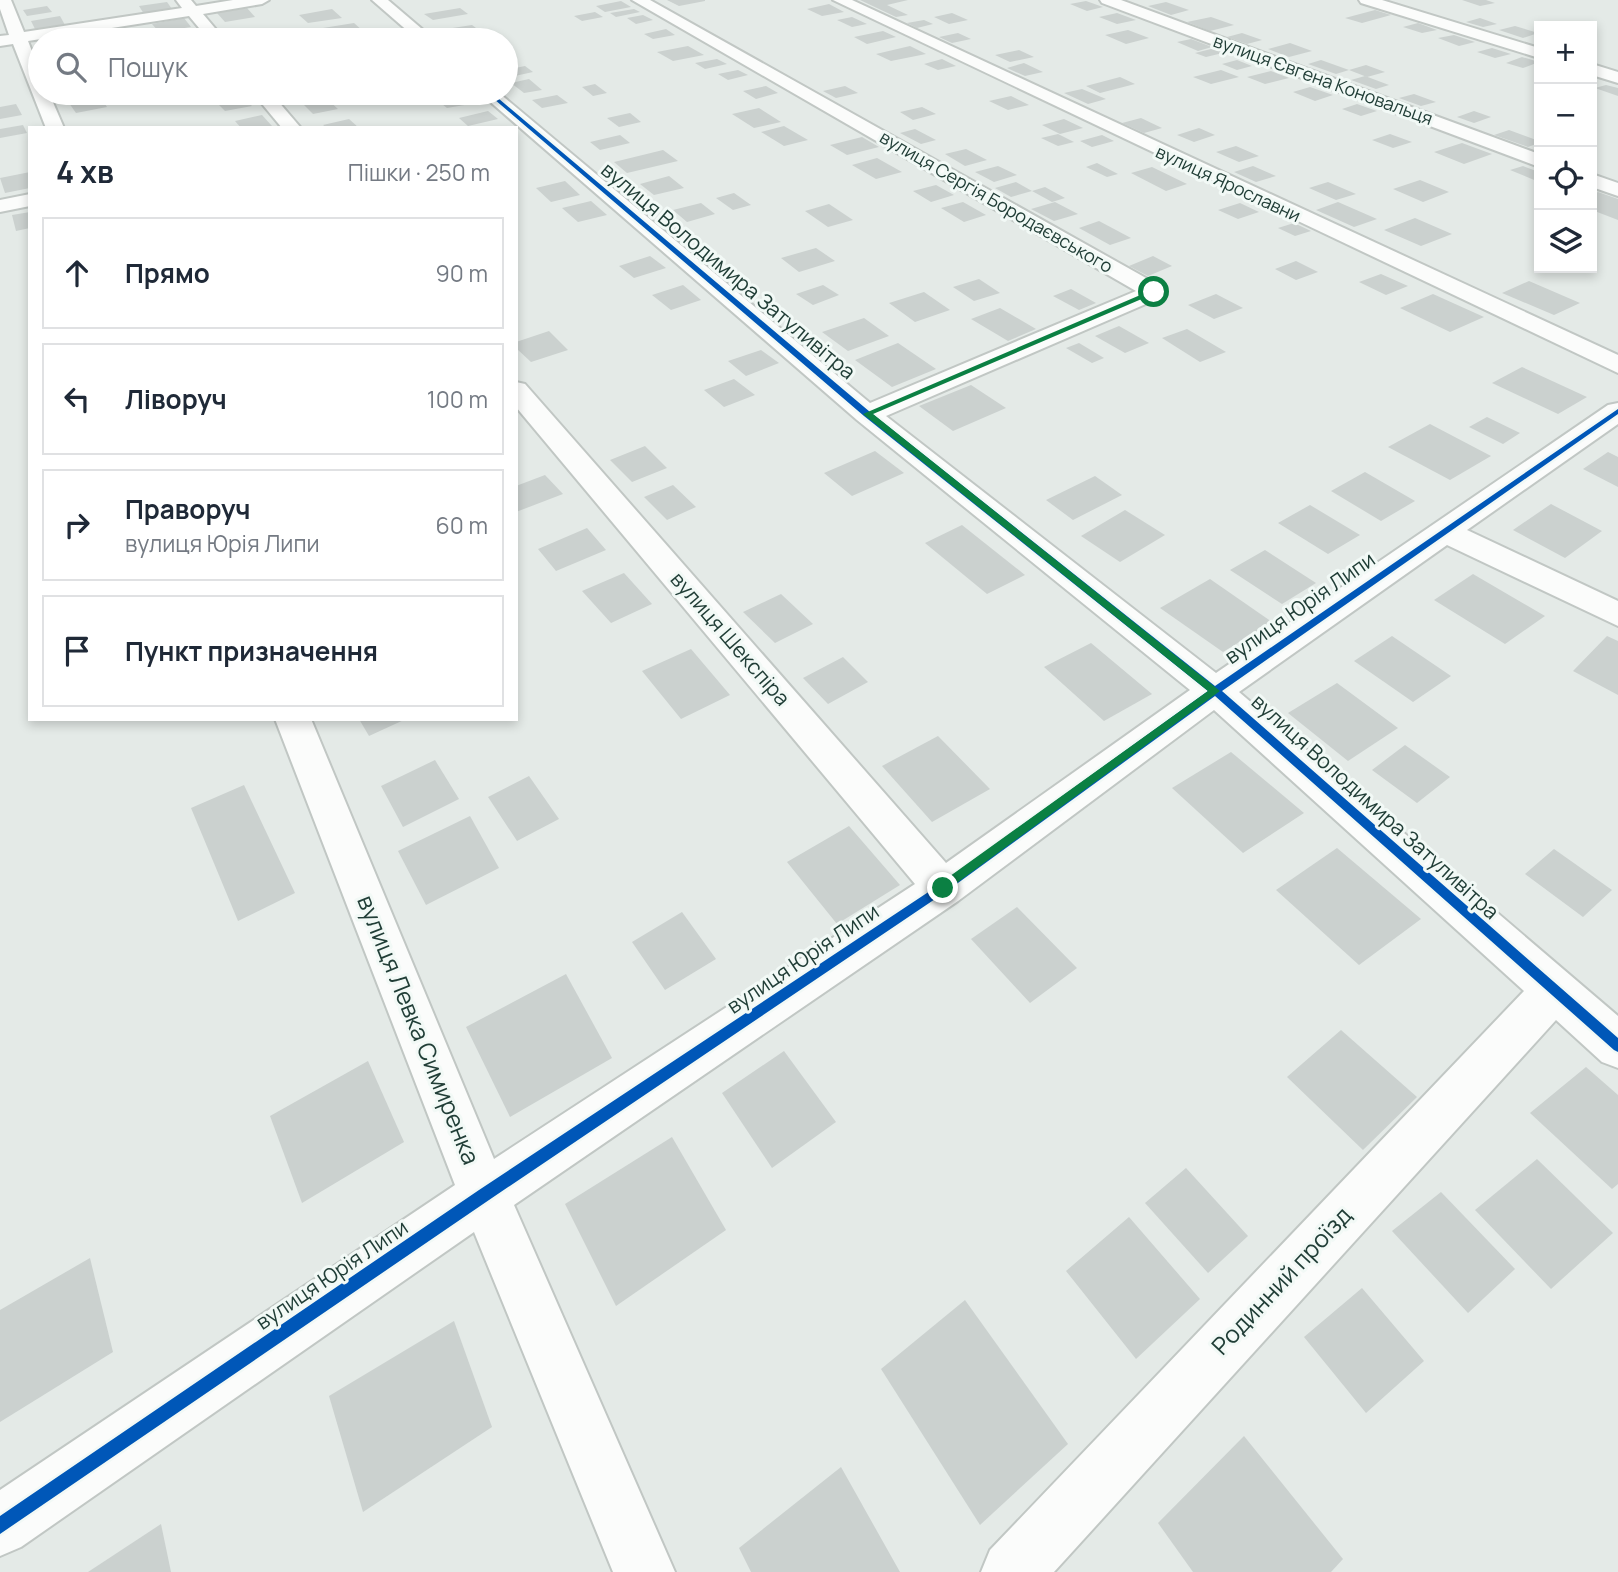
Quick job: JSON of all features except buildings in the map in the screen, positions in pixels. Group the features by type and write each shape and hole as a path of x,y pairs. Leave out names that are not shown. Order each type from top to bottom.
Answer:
{"street":[{"path":"4,0 28,63"},
{"path":"69,28 187,5 262,0"},
{"path":"379,0 413,28"},
{"name":"вулиця Сергія Бородаєвського","path":"639,0 1154,292 867,414"},
{"name":"вулиця Ярославни","path":"840,0 1618,365"},
{"name":"вулиця Євгена Коновальця","path":"1107,0 1534,159"},
{"path":"1366,0 1534,51"},
{"path":"187,5 206,28"},
{"path":"0,41 28,36"},
{"path":"1597,71 1618,78"},
{"path":"45,105 54,126"},
{"path":"272,105 290,126"},
{"name":"вулиця Володимира Затуливітра","path":"503,105 867,414 1215,691 1618,1046"},
{"path":"1597,182 1618,190"},
{"path":"0,206 28,200"},
{"name":"вулиця Шекспіра","path":"518,392 943,888"},
{"name":"вулиця Юрія Липи","path":"0,1525 484,1195 943,888 1215,691 1618,411"},
{"path":"1443,531 1618,615"},
{"name":"вулиця Левка Симиренка","path":"294,721 484,1195 644,1572"},
{"name":"Родинний проїзд","path":"1012,1572 1553,991"}],"cycle path":[{"path":"503,105 867,414 1215,691 1618,1046"},
{"path":"0,1526 484,1195 943,888 1215,691 1618,411"}],"route":[{"path":"943,888 1215,691 867,414 1154,292"}]}
